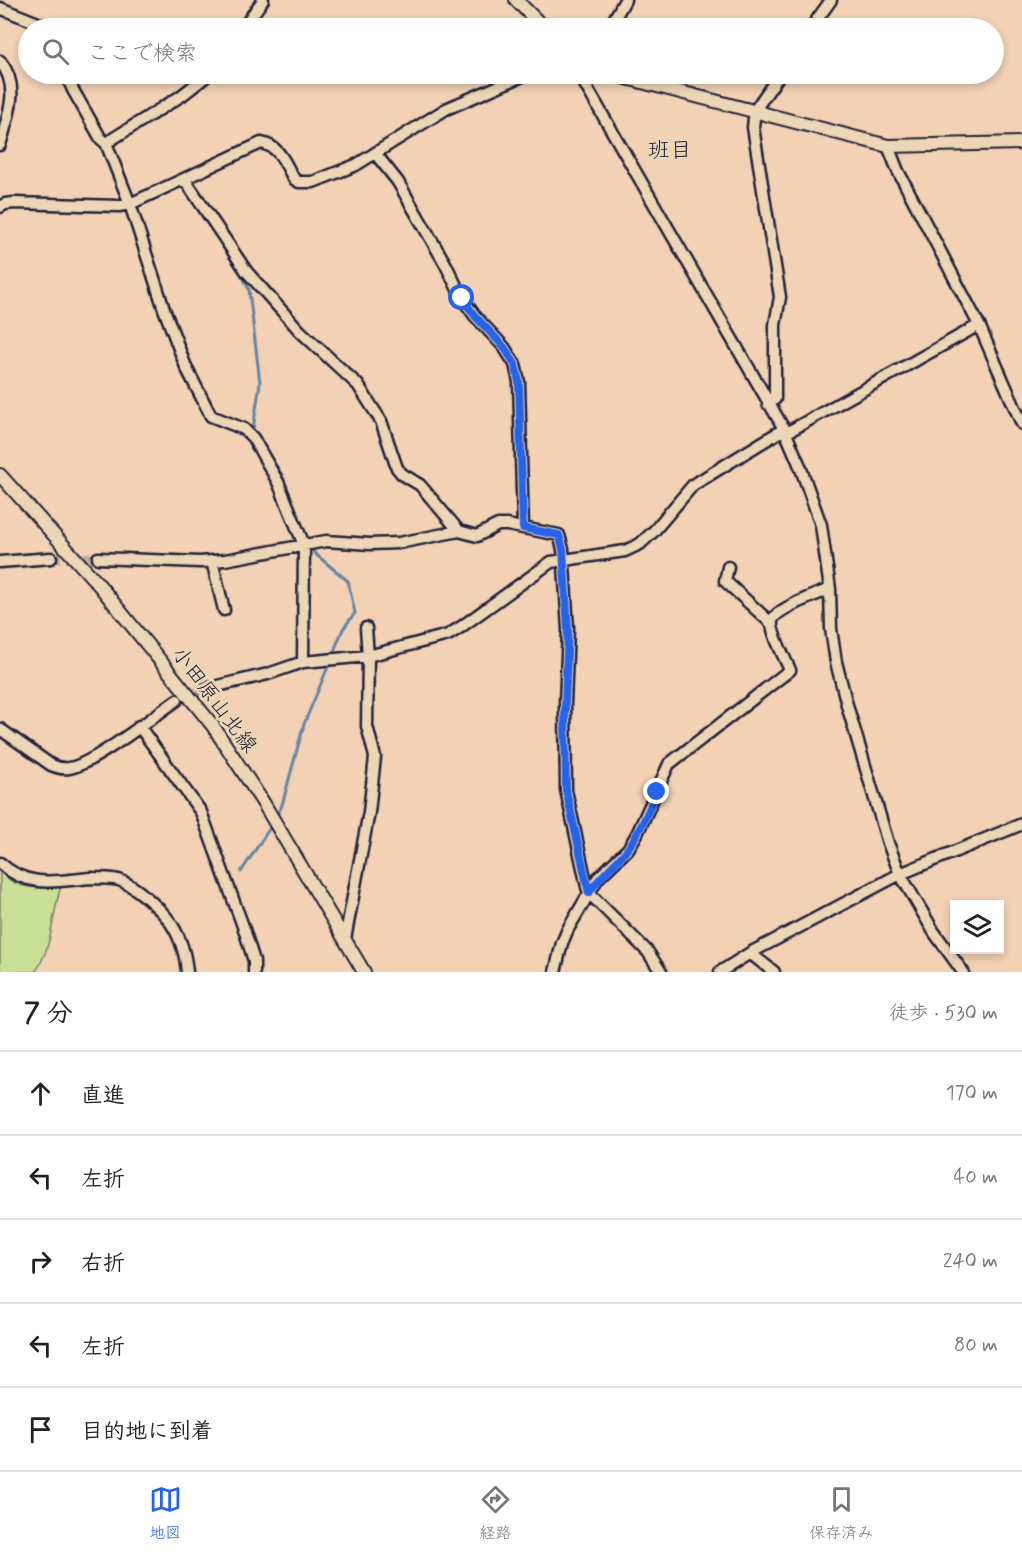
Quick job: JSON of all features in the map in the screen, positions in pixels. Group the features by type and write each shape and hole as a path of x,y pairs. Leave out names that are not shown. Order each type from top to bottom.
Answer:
{"main road":[{"path":"516,0 534,18"},
{"path":"650,84 888,146 1022,143"},
{"name":"小田原山北線","path":"0,476 99,585 213,726 274,821 364,972"}],"street":[{"path":"250,18 263,0"},
{"path":"615,18 625,0"},
{"path":"819,18 831,0"},
{"path":"0,8 25,18"},
{"path":"0,61 7,69 12,87 10,110 0,145"},
{"path":"70,84 100,138 106,143 130,204 164,309 186,367 211,416 244,429 253,438 278,482 304,545 303,662"},
{"path":"106,143 196,84"},
{"path":"0,207 14,203 119,206 130,204 261,143 270,144 276,148 294,179 306,183 356,165 446,109 504,84"},
{"path":"585,84 785,431 800,466 820,525 830,588 831,629 839,672 880,817 900,874 934,932 963,972"},
{"path":"768,404 775,399 775,325 780,297 753,127 755,110 773,84"},
{"path":"888,146 898,171 979,325 1022,424"},
{"path":"375,153 398,182 446,265 462,298 475,316 504,347 515,364 519,382 523,528"},
{"path":"185,180 247,272 300,331 358,385 381,421 397,468 426,491 459,531"},
{"path":"205,689 268,674 303,662 368,656 448,635 551,562 625,551 640,544 693,485 785,431 979,325"},
{"path":"98,558 212,561 326,541 399,543 459,531 477,536 498,525 559,535 564,561 568,629 565,704 566,790 589,893 642,946 661,972"},
{"path":"0,562 51,558"},
{"path":"212,561 224,609"},
{"path":"555,972 562,942 568,929 598,878 628,849 669,764 790,670 772,624 725,581 728,567"},
{"path":"772,624 778,612 830,588"},
{"path":"345,939 369,812 375,757 367,726 366,628"},
{"path":"0,729 51,765 60,769 72,768 90,760 177,700"},
{"path":"139,726 201,812 244,929 254,961 254,972"},
{"path":"720,972 750,953 900,874 1022,824"},
{"path":"0,863 24,879 46,882 100,878 117,880 132,886 167,918 181,939 187,972"},
{"path":"750,953 774,972"}],"green space":[{"path":"0,869 10,880 28,887 61,886 49,942 35,972 0,972"}],"waterway":[{"path":"210,227 249,290 260,383 253,429 282,475 309,542"},
{"path":"312,548 314,553 348,581 355,613 343,629 332,656"},
{"path":"276,817 282,805 304,724 330,662"},
{"path":"241,872 271,826"}],"tunnel":[{"path":"51,558 98,558"},
{"path":"177,700 205,689"}],"district":[{"name":"班目","path":"670,151"}],"route":[{"path":"462,298 475,316 504,347 515,364 519,382 523,528 559,535 563,549 568,629 564,750 566,790 589,893 598,878 628,849 657,792"}]}
